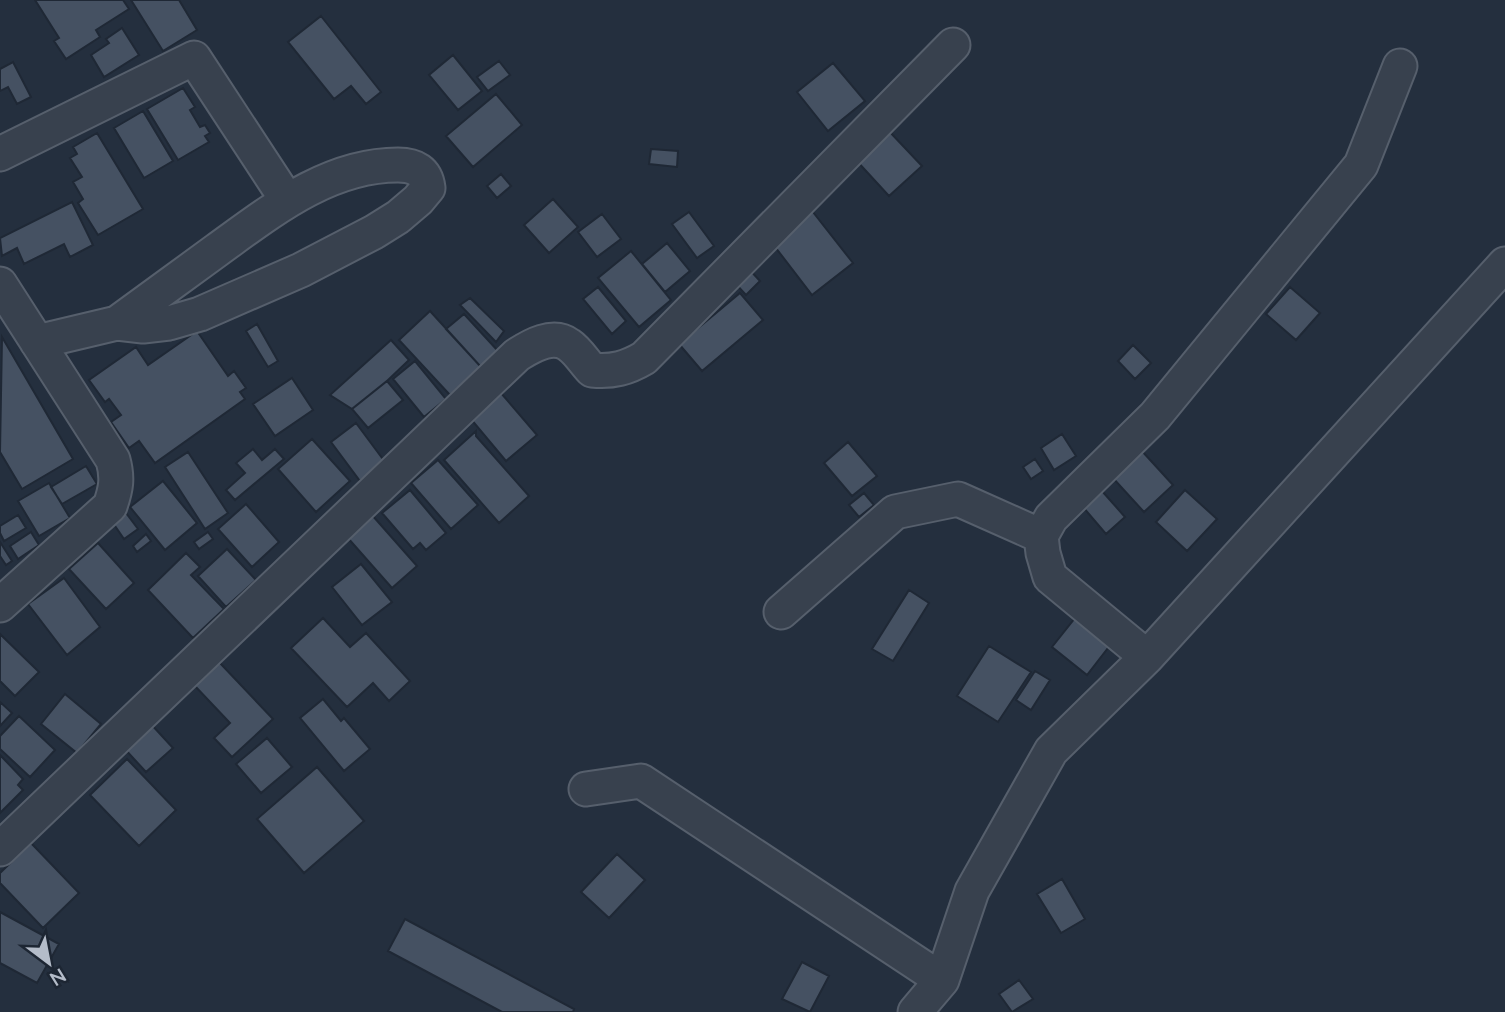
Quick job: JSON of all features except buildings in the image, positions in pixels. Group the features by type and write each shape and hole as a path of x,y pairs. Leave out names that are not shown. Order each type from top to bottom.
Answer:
{"street":[{"path":"0,849 517,355 536,343 554,341 568,344 592,370 609,371 628,367 644,358 953,46"},
{"path":"0,154 194,58 286,200"},
{"path":"1147,657 1050,577 1041,536 1051,518 1155,416 1361,165 1400,66"},
{"path":"37,342 117,323 142,326 189,317 301,270 398,217 418,201 428,188 427,178 419,169 406,165 366,168 345,173 286,200 117,323"},
{"path":"915,1012 942,980 972,891 1051,751 1147,657 1505,264"},
{"path":"0,284 113,460 117,476 110,506 0,605"},
{"path":"781,612 895,512 958,499 1041,536"},
{"path":"586,789 641,780 942,980"}]}
